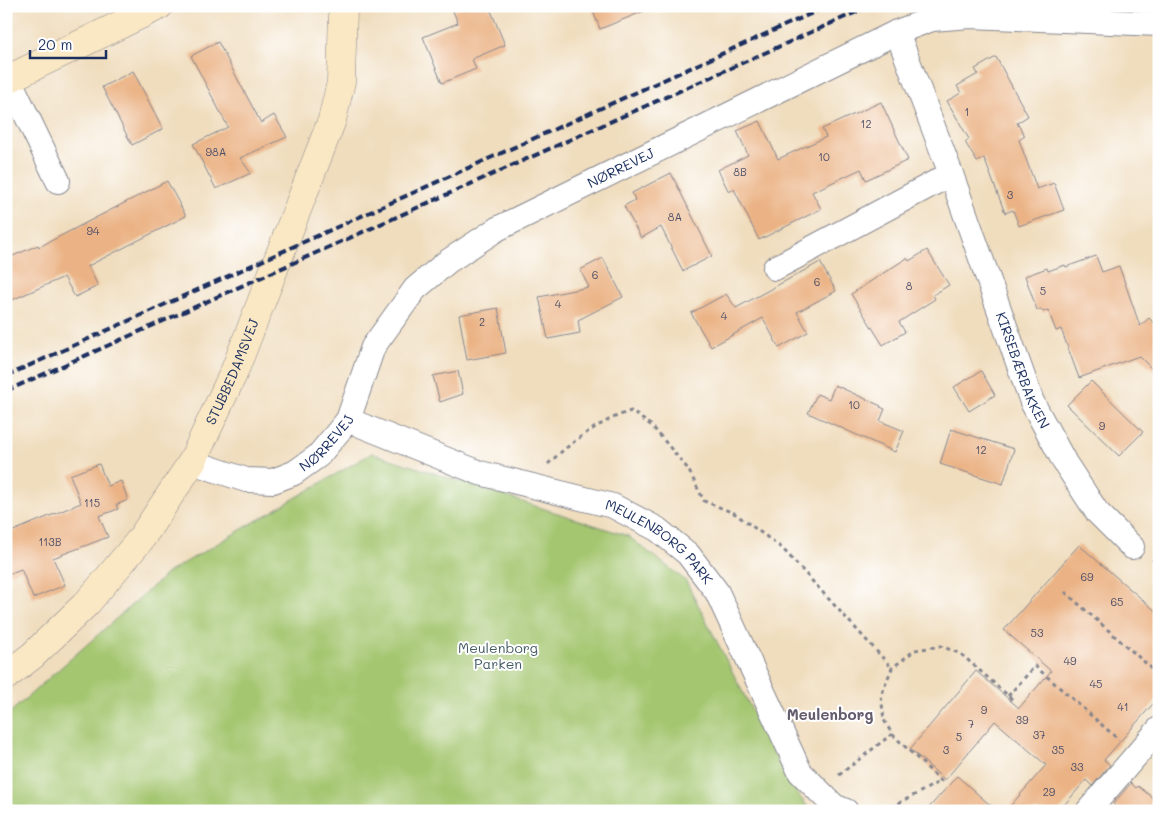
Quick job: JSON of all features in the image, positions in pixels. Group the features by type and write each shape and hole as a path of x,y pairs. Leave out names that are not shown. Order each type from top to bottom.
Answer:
{"street":[{"path":"58,181 8,79 159,6"},
{"name":"STUBBEDAMSVEJ","path":"6,676 33,655 87,603 140,540 192,462 234,372 332,120 341,82 342,7"},
{"name":"NØRREVEJ","path":"192,462 246,480 272,481 294,473 318,456 348,420 373,347 414,289 447,262 497,229 897,32 932,19 970,16 1159,24"},
{"name":"KIRSEBÆRBAKKEN","path":"897,32 951,174 1032,402 1065,463 1097,512 1132,547"},
{"path":"775,268 951,174"},
{"name":"MEULENBORG PARK","path":"348,420 480,473 613,506 657,529 688,554 717,592 800,772 834,806 846,811"},
{"path":"1088,811 1159,729"}],"path":[{"path":"526,485 563,449 611,418 631,411 652,426 688,469 704,501 734,513 782,548 892,668"},
{"path":"1065,592 1159,675"},
{"path":"884,811 941,781 892,734 884,720 881,695 892,668 915,650 940,646 961,654 1013,700"},
{"path":"1008,696 1035,666 1136,756"},
{"path":"819,790 892,734"}],"green space":[{"name":"Meulenborg Parken","path":"372,453 628,536 686,581 789,783 811,811 6,811 6,716 169,572"}],"building":[{"path":"466,6 489,6 505,45 472,59 476,69 442,83 423,37 458,23 453,11"},
{"path":"591,6 654,6 654,7 600,29"},
{"path":"218,42 261,123 274,115 287,137 240,158 251,173 216,189 193,144 228,127 191,56"},
{"path":"996,57 1028,116 1017,123 1025,136 1019,140 1037,189 1054,183 1064,210 1019,226 1013,210 1005,213 984,158 977,162 965,142 969,139 947,101 961,93 957,86 978,74 975,69"},
{"path":"133,71 163,129 132,145 102,87"},
{"path":"881,102 908,160 866,180 861,169 812,192 821,209 759,240 734,189 729,192 718,170 748,155 737,131 760,121 778,159 826,137 822,129"},
{"path":"671,173 712,256 683,271 661,227 641,238 624,206 635,200 632,193"},
{"path":"167,181 186,216 88,266 98,286 75,297 64,277 12,300 6,287 6,259 38,245 39,247"},
{"path":"927,250 949,285 933,295 935,299 899,322 905,332 883,345 851,294 907,258 909,261"},
{"path":"1096,256 1102,272 1119,266 1140,326 1149,318 1159,328 1159,376 1139,356 1079,378 1061,329 1056,331 1048,310 1043,312 1041,309 1037,310 1025,276 1047,268 1048,271 1065,265 1066,267"},
{"path":"603,258 623,297 578,320 580,333 548,339 539,297 589,287 580,270"},
{"path":"820,262 836,291 797,312 808,332 779,348 763,318 711,347 691,313 726,294 736,308"},
{"path":"498,308 506,353 467,360 459,315"},
{"path":"458,371 463,394 440,402 433,376"},
{"path":"981,371 995,395 969,411 954,387"},
{"path":"1091,381 1143,432 1119,456 1067,405"},
{"path":"835,385 885,409 880,421 904,431 895,452 808,413 817,394 829,399"},
{"path":"951,429 1014,449 1003,484 940,464"},
{"path":"99,464 108,486 121,481 128,500 116,505 118,509 99,516 108,537 53,558 65,585 33,598 21,569 6,575 6,534 81,503 70,475"},
{"path":"1079,545 1159,614 1159,697 1104,760 1110,765 1092,786 1086,780 1059,811 1006,811 1046,765 995,721 945,780 910,749 976,671 1019,708 1051,671 1004,630"},
{"path":"957,776 997,811 926,811"},
{"path":"1131,783 1136,788 1138,786 1159,803 1159,811 1117,811 1118,809 1113,804"}],"railway":[{"path":"6,376 828,6"},
{"path":"6,391 870,6"}],"district":[{"name":"Meulenborg","path":"830,715"}]}
